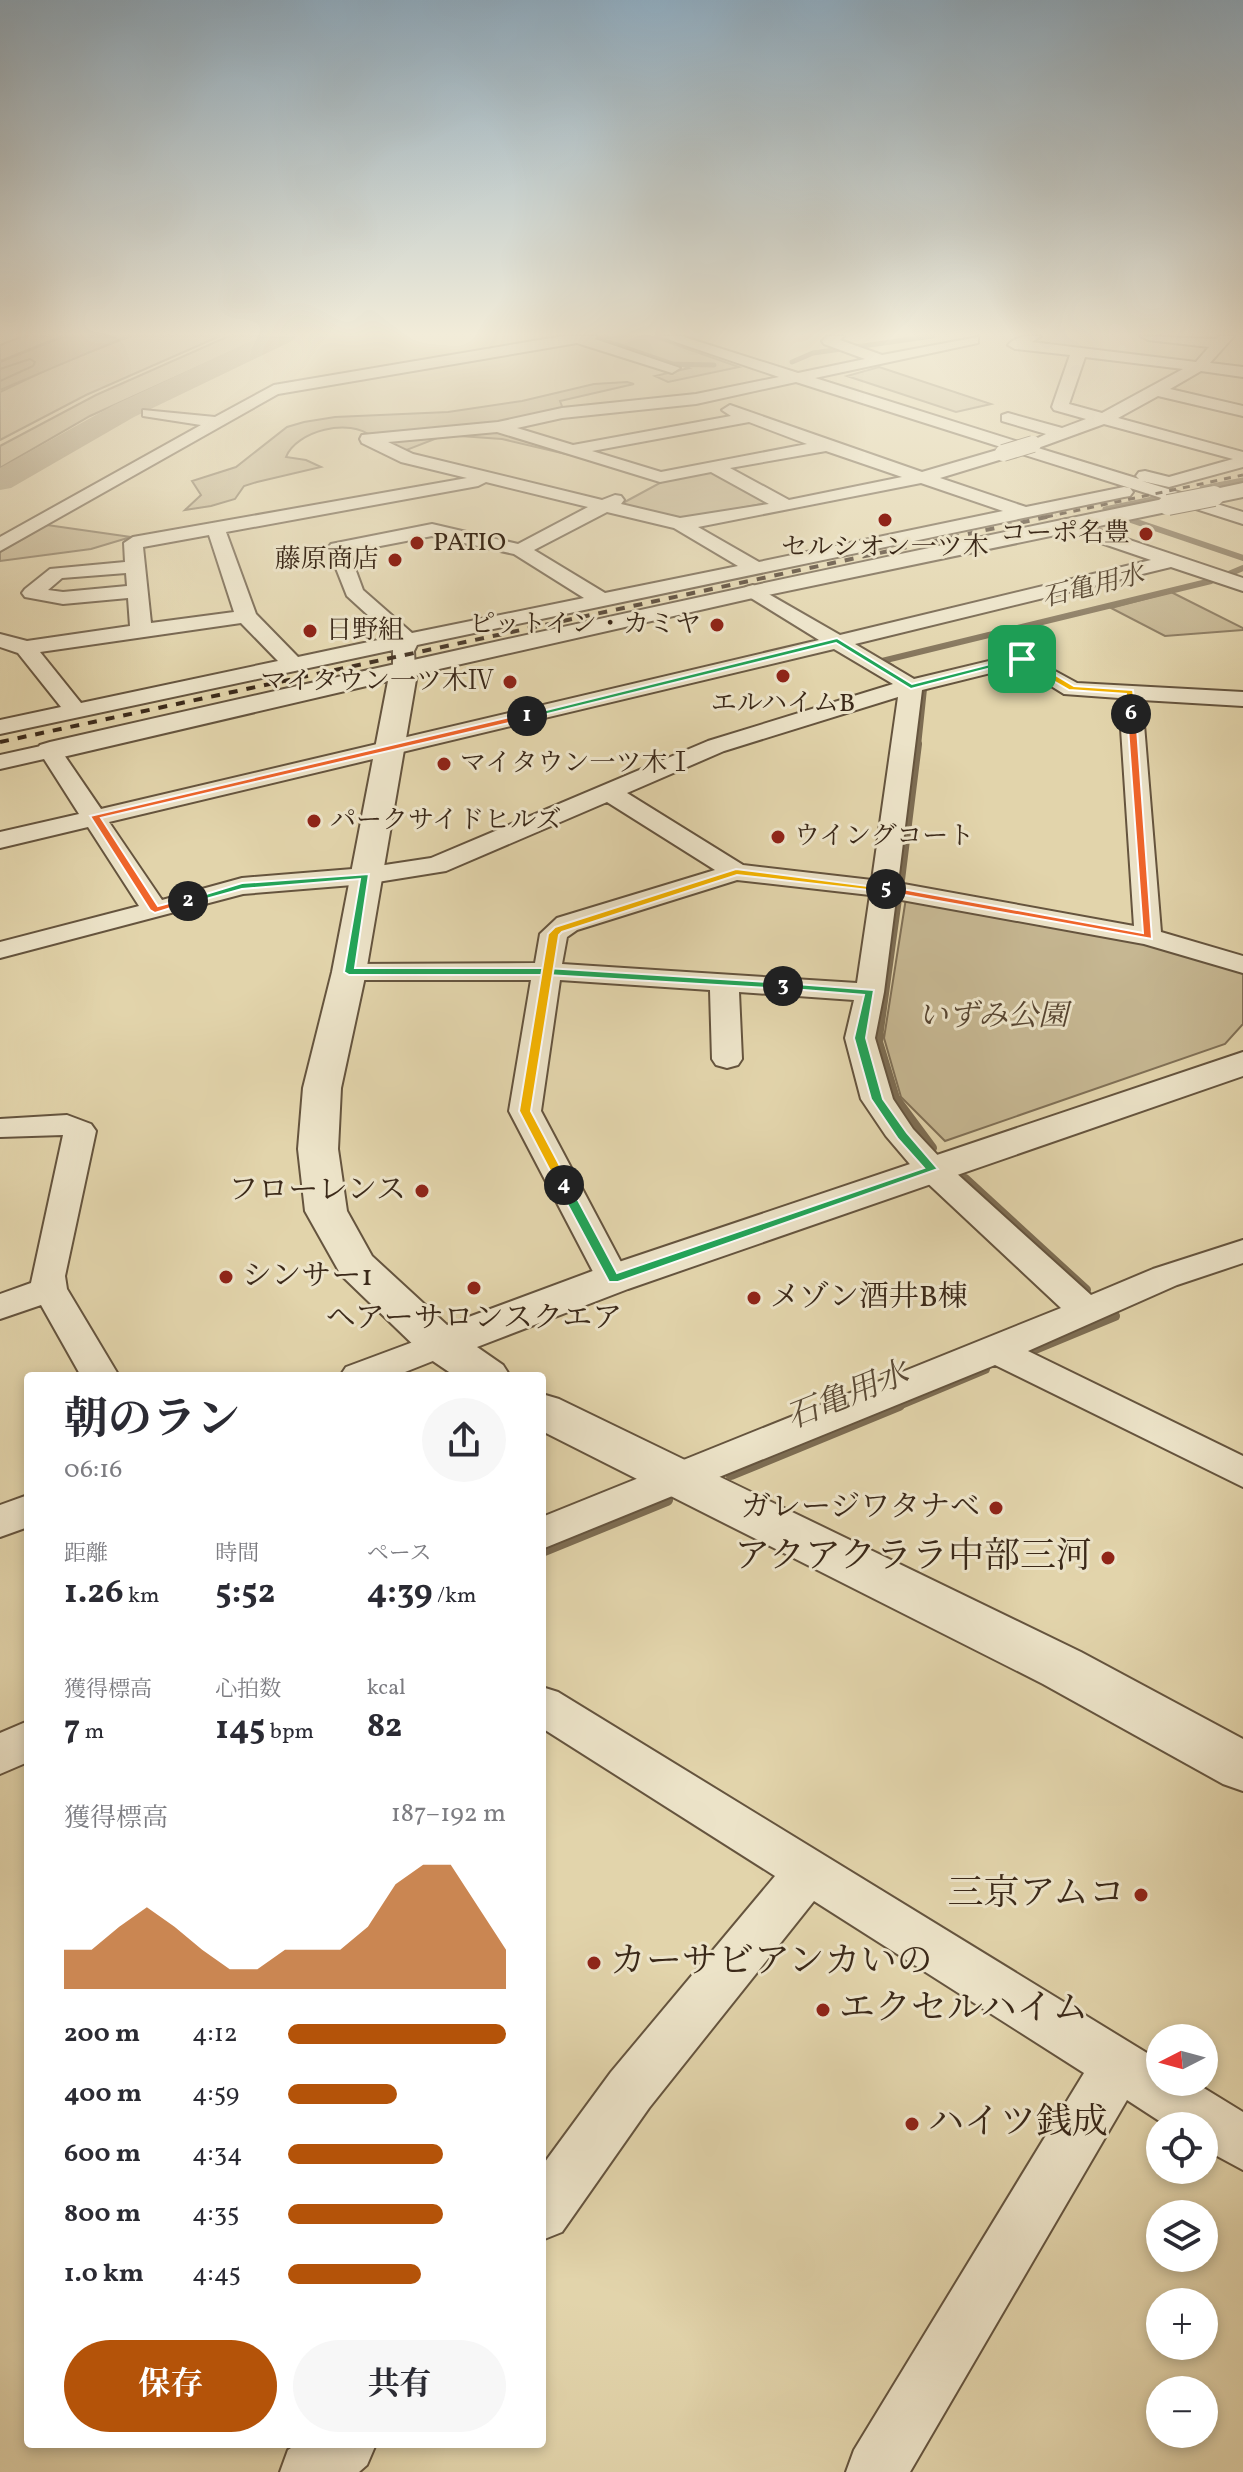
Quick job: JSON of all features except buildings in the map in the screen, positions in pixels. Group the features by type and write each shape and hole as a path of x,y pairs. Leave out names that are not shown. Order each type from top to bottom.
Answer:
{"street":[{"path":"0,545 167,451"},
{"path":"393,451 407,458 680,524 837,640 911,686"},
{"path":"579,451 660,477"},
{"path":"520,550 660,477 796,451"},
{"path":"843,451 1023,512"},
{"path":"0,727 293,664 406,655 754,579 1023,512 1124,492 998,451"},
{"path":"680,524 922,478 1008,451"},
{"path":"1032,451 1243,518"},
{"path":"1053,451 1168,494 1243,529"},
{"path":"1215,451 1243,460"},
{"path":"0,762 602,600 754,579 1067,525 1168,494 1243,460"},
{"path":"713,466 787,506"},
{"path":"141,631 133,543 491,478"},
{"path":"1168,494 1214,496 1243,490"},
{"path":"1214,496 1243,505"},
{"path":"386,497 432,530 520,550 602,600"},
{"path":"1067,525 1243,585"},
{"path":"216,529 246,616 293,664"},
{"path":"432,530 338,548 354,592 406,655 349,972 322,1088 318,1149 326,1211 356,1265 440,1344 481,1372"},
{"path":"0,840 389,750 1171,561"},
{"path":"134,567 57,573 32,593 63,598 136,591"},
{"path":"0,640 26,648 246,616"},
{"path":"26,648 75,710"},
{"path":"0,950 242,886 365,876 437,865 716,746 911,686 1022,659 1072,689 1243,699"},
{"path":"911,686 885,889 860,1038 877,1099 902,1136 932,1169 1086,1311"},
{"path":"1130,692 1148,937"},
{"path":"50,751 155,910"},
{"path":"610,793 736,872"},
{"path":"613,1279 525,1111 554,934 567,924 736,872 885,889 1148,937 1243,965"},
{"path":"349,972 547,971 870,992"},
{"path":"724,982 727,1059"},
{"path":"369,1372 613,1279 1243,1063"},
{"path":"0,1128 67,1124 80,1131 48,1276 49,1289 98,1372"},
{"path":"546,1532 996,1350 1165,1277 1243,1251"},
{"path":"0,1307 49,1289"},
{"path":"996,1350 1243,1473"},
{"path":"546,1413 1062,1668 1243,1767"},
{"path":"0,1522 24,1512"},
{"path":"547,1716 808,1872 1243,2143"},
{"path":"0,1755 24,1742"},
{"path":"546,2206 630,2090 808,1872"},
{"path":"876,2472 1118,2066"},
{"path":"310,2472 341,2448"}],"green space":[{"path":"0,451 29,451 0,468"},
{"path":"256,451 290,451 286,457 306,460 321,467 244,486 235,499 185,510 201,495 192,481 236,467"},
{"path":"555,451 563,451 600,462"},
{"path":"714,470 772,502 683,519 621,504 669,478"},
{"path":"47,525 131,537 91,549 0,561 0,552"},
{"path":"1171,592 1243,630 1165,636 1111,608"},
{"name":"いずみ公園","path":"906,898 1139,938 1243,968 1243,1024 1225,1044 945,1141 901,1097 884,1038"}],"waterway":[{"path":"0,481 53,451"},
{"name":"石亀用水","path":"1202,488 1243,480"},
{"name":"石亀用水","path":"1105,509 1171,495"},
{"name":"石亀用水","path":"1128,519 1243,558"},
{"name":"石亀用水","path":"1224,576 1243,568"},
{"name":"石亀用水","path":"892,667 882,661 1211,581"},
{"name":"石亀用水","path":"918,746 924,689"},
{"name":"石亀用水","path":"901,880 918,744"},
{"name":"石亀用水","path":"879,1037 898,899"},
{"name":"石亀用水","path":"879,1035 878,1042 895,1098 932,1148"},
{"name":"石亀用水","path":"965,1179 1086,1290"},
{"name":"石亀用水","path":"1033,1350 1115,1316"},
{"name":"石亀用水","path":"894,1407 985,1369"},
{"name":"石亀用水","path":"731,1474 899,1405"},
{"name":"石亀用水","path":"546,1549 667,1500"}],"railway":[{"path":"1046,517 1243,475"},
{"path":"0,742 1056,515"}],"place":[{"name":"セルシオン一ツ木","path":"885,520"},
{"name":"コーポ名豊","path":"1146,534"},
{"name":"PATIO","path":"417,543"},
{"name":"藤原商店","path":"395,560"},
{"name":"ピットイン・カミヤ","path":"717,625"},
{"name":"日野組","path":"310,631"},
{"name":"エルハイムB","path":"783,676"},
{"name":"マイタウン一ツ木Ⅳ","path":"510,682"},
{"name":"マイタウン一ツ木Ⅰ","path":"444,764"},
{"name":"パークサイドヒルズ","path":"314,821"},
{"name":"ウイングコート","path":"778,837"},
{"name":"フローレンス","path":"422,1191"},
{"name":"シンサー1","path":"226,1277"},
{"name":"ヘアーサロンスクエア","path":"474,1288"},
{"name":"メゾン酒井B棟","path":"754,1298"},
{"name":"ガレージワタナベ","path":"996,1508"},
{"name":"アクアクララ中部三河","path":"1108,1558"},
{"name":"三京アムコ","path":"1141,1895"},
{"name":"カーサビアンカいの","path":"594,1963"},
{"name":"エクセルハイム","path":"823,2010"},
{"name":"ハイツ銭成","path":"912,2124"}],"route":[{"path":"1022,659 911,686 837,640 389,750 95,816 155,910 242,886 365,876 349,972 547,971 870,992 860,1038 877,1099 902,1136 932,1169 613,1279 525,1111 547,971 554,934 559,929 736,872 885,889 1148,937 1130,692 1072,689 1022,659"}]}
